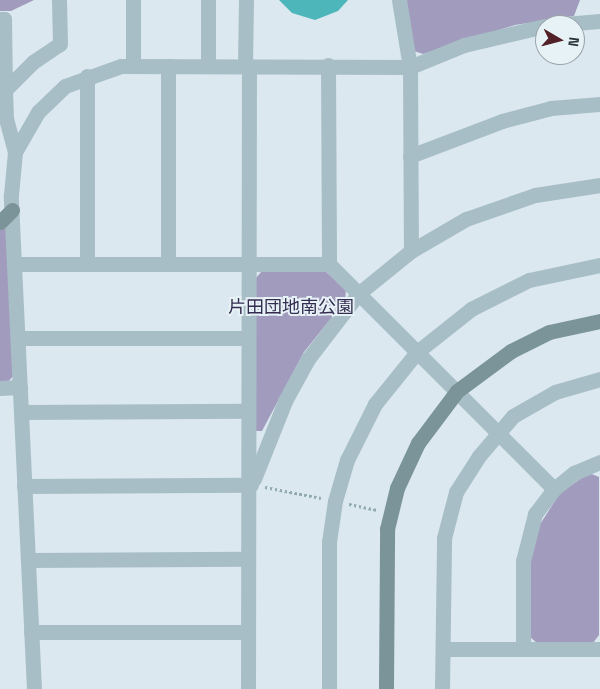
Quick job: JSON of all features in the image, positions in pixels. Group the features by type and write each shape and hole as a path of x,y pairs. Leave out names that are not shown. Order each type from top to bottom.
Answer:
{"street":[{"path":"5,90 33,62 60,44 59,0"},
{"path":"132,0 133,66"},
{"path":"208,0 208,65"},
{"path":"246,0 248,411 251,485 247,559 248,689"},
{"path":"399,0 410,67 410,251"},
{"path":"0,19 4,19 5,90 3,118 15,152 12,203 14,264 34,689"},
{"path":"585,22 600,21"},
{"path":"15,152 29,125 49,100 65,86 87,76 133,66 328,65 410,67 464,46 535,28"},
{"path":"328,65 329,264 554,489"},
{"path":"168,66 168,263"},
{"path":"87,76 87,263"},
{"path":"410,156 502,120 551,108 600,104"},
{"path":"0,181 12,203"},
{"path":"251,485 284,401 308,359 358,294 410,251 496,206 561,188 600,185"},
{"path":"0,222 12,203"},
{"path":"14,264 329,264"},
{"path":"329,689 329,542 335,501 347,460 366,419 417,352 440,330 498,293 560,271 600,265"},
{"path":"386,689 386,549 397,488 418,443 457,391 529,340 600,321"},
{"path":"18,338 248,338"},
{"path":"442,689 444,538 456,492 498,432 513,416 543,398 600,379"},
{"path":"0,388 20,387"},
{"path":"21,412 248,411"},
{"path":"523,649 525,542 536,514 554,489 574,473 600,462"},
{"path":"24,486 251,485"},
{"path":"28,560 247,559"},
{"path":"31,632 248,632"},
{"path":"442,649 600,649"}],"green space":[{"path":"0,0 34,0 11,11 0,11"},
{"path":"405,0 580,0 574,15 535,15 535,22 515,25 423,54 414,51"},
{"path":"7,224 14,375 7,383 0,383 0,230"},
{"name":"片田団地南公園","path":"262,271 325,271 346,290 345,301 304,352 262,431 256,431 255,279"},
{"path":"589,473 599,477 599,635 593,643 537,643 530,637 530,560 537,529 560,493"}],"building":[{"path":"279,0 348,0 338,11 315,20 292,13"}]}
